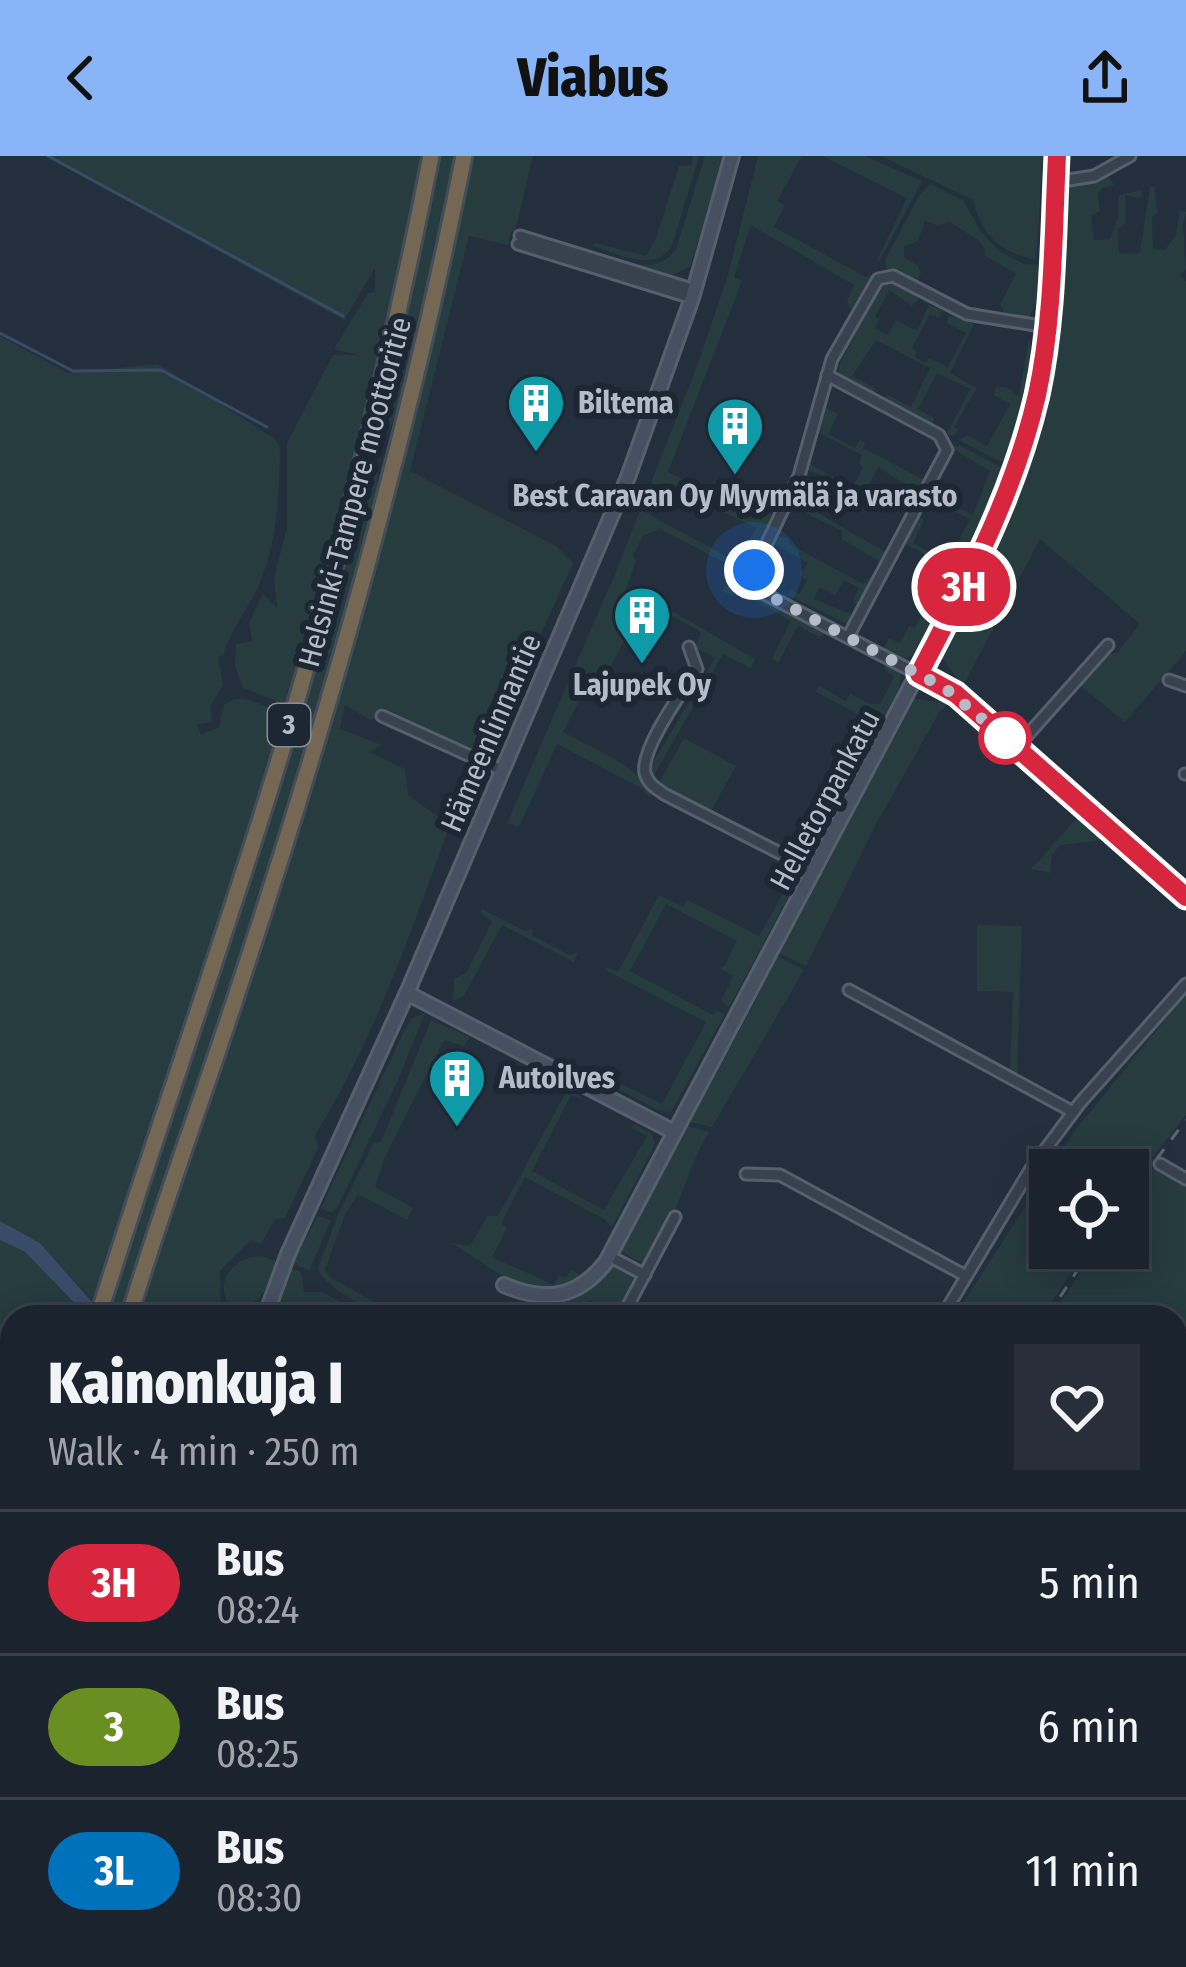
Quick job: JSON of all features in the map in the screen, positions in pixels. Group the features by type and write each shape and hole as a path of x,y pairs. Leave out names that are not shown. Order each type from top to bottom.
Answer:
{"highway":[{"name":"Helsinki-Tampere moottoritie","path":"102,1305 222,940 321,615 367,442 431,156"},
{"name":"Helsinki-Tampere moottoritie","path":"133,1305 245,971 321,725 397,449 464,156"}],"street":[{"name":"Hämeenlinnantie","path":"269,1305 628,477 693,294 732,156"},
{"name":"Helletorpankatu","path":"505,1285 526,1294 557,1296 585,1284 609,1256 983,550 1010,487 1037,395 1052,289 1057,156"},
{"path":"1056,182 1094,176 1130,156"},
{"path":"519,240 693,294"},
{"path":"1048,327 980,318 898,278 885,275 872,285 826,375 799,476 752,582 760,591 956,694 1186,897"},
{"path":"826,375 939,435 946,450 848,638"},
{"path":"1016,748 1108,645"},
{"path":"689,646 697,669 655,738 644,767 648,781 664,794 815,871"},
{"path":"1169,680 1186,686"},
{"path":"382,716 501,770"},
{"path":"949,1305 1030,1170 1073,1112 1186,984"},
{"path":"849,990 1073,1112"},
{"path":"407,993 674,1132"},
{"path":"1160,1164 1186,1179"},
{"path":"746,1174 780,1175 966,1276"},
{"path":"629,1305 675,1217"},
{"path":"609,1256 645,1275"}],"green space":[{"path":"45,156 423,156 370,393 286,705 93,1302 40,1243 0,1221 0,336 68,373 158,364 275,439 280,447 270,553 254,596 224,655 218,657 223,685 211,705 212,722 197,724 201,735 219,727 224,705 231,701 243,699 274,709 276,701 243,688 235,666 236,644 252,641 249,622 263,594 277,608 274,578 287,528 287,443 333,355 358,355 334,349 368,293 375,292 375,268 344,320"},
{"path":"440,156 457,156 407,384 387,436 388,384"},
{"path":"474,156 533,156 508,245 469,236 410,471 556,546 573,563 489,749 469,748 382,707 372,721 345,705 340,729 382,745 370,752 405,769 408,795 450,825 390,984 356,1061 315,1135 318,1148 285,1218 275,1219 261,1244 250,1241 220,1271 221,1305 143,1305 326,739 412,428"},
{"path":"693,156 699,156 672,246 664,254 635,259 591,245 646,256 679,166 691,165"},
{"path":"705,156 725,156 690,267 669,276 591,253 647,265 667,258 676,249"},
{"path":"758,156 802,156 777,201 785,206 774,227 866,277 872,274 851,309 847,301 854,285 751,225 734,277 742,281 668,472 686,481 682,491 664,483 650,515 737,562 744,551 752,557 742,576 660,529 643,536 633,555 636,561 626,590 643,594 755,659 751,668 723,654 652,779 652,764 715,658 695,647 701,632 661,610 653,624 638,616 597,691 589,701 581,698 563,732 624,765 654,793 649,797 643,789 557,744 519,827 507,823 615,574 697,366 728,275"},
{"path":"823,156 865,156 922,181 879,262 907,198"},
{"path":"881,156 1043,156 1036,260 994,240 981,223 973,200"},
{"path":"1107,174 1114,185 1098,194 1100,211 1091,216 1094,240 1110,239 1118,218 1119,195 1142,190 1141,198 1125,195 1126,223 1118,229 1119,254 1140,253 1150,187 1155,187 1157,213 1152,217 1153,249 1165,250 1176,235 1180,210 1186,212 1186,269 1180,275 1186,281 1186,651 1125,722 1078,684 1103,654 1117,653 1140,624 1040,539 963,686 937,651 990,543 1032,431 1052,333 1060,197 1067,188"},
{"path":"930,184 964,201 981,232 999,251 1024,264 1040,265 1037,302 1027,321 1007,318 1000,304 1016,274 984,255 978,240 950,222 925,221 918,241 904,246 904,258 921,273 916,281 886,268 885,260"},
{"path":"885,285 919,298 912,306 889,290 875,317 879,319 875,328 888,335 896,320 917,331 929,305 942,310 939,318 930,314 912,348 917,352 914,357 926,363 929,358 948,367 966,333 947,323 949,315 974,324 950,373 977,388 954,427 958,430 954,436 947,434 970,389 937,373 918,409 934,418 932,426 885,400 888,395 911,407 930,368 876,340 852,376 876,389 873,394 838,376 840,363"},
{"path":"1029,339 1031,366 1025,399 1007,460 1001,462 959,440 967,435 987,446 1010,404 994,395 996,386 1019,395"},
{"path":"826,408 838,414 828,434 855,448 860,440 865,443 863,448 922,479 928,475 919,493 878,467 855,513 851,510 858,495 809,470 810,464 852,488 863,467 859,464 862,455 819,433"},
{"path":"953,446 1002,468 1003,473 973,548 918,653 906,658 884,648 889,638 900,643 909,626 914,628 929,613 950,571 905,544 898,550 917,516 924,520 913,543 948,562 970,519 933,501 930,507 923,505 931,488 933,496 973,515 990,471 951,451"},
{"path":"377,465 378,496 285,823 126,1305 108,1305 364,483"},
{"path":"804,483 815,489 809,501 815,505 813,510 887,553 882,563 842,539 842,531 794,507"},
{"path":"693,485 761,520 765,513 775,515 757,547 749,541 756,528 690,496"},
{"path":"777,537 788,538 791,545 863,584 876,573 858,606 853,600 859,588 844,580 835,595 819,587 814,599 853,615 849,625 788,595 790,590 800,594 807,580 799,575 808,563 774,544"},
{"path":"731,579 829,632 819,637 798,626 778,663 772,658 791,621 742,593 731,596 722,590"},
{"path":"887,662 901,671 899,689 848,782 832,774 863,717 816,692 819,686 846,701 850,694 880,704 894,677 884,668"},
{"path":"911,698 949,703 877,822 806,966 777,952"},
{"path":"684,738 736,766 710,812 658,785"},
{"path":"827,784 843,792 807,861 791,854"},
{"path":"1078,817 1105,840 1060,845 1052,855 1050,873 1031,869"},
{"path":"787,886 791,892 729,1007 721,1001 733,976 719,968 724,967 737,941 666,904 630,971 713,1015 717,1010 725,1014 671,1112 610,1085 613,1080 662,1104 706,1022 605,970 618,972 659,895 683,907 687,900 759,936"},
{"path":"482,909 525,931 532,929 532,935 569,955 578,953 574,962 502,925 464,996 453,1001 454,979 466,973 492,922"},
{"path":"977,925 1022,926 1017,1076 1010,1072 1013,992 977,991"},
{"path":"775,955 804,970 712,1127 686,1121 757,998"},
{"path":"1186,994 1186,1115 1153,1157 1149,1149 1063,1149"},
{"path":"425,1013 337,1208 331,1213 321,1208 405,1029 412,1018"},
{"path":"431,1020 470,1037 464,1046 444,1040 384,1159 375,1187 413,1208 407,1220 358,1194 345,1214 325,1270 380,1305 363,1305 332,1285 318,1269 374,1142 381,1142"},
{"path":"568,1089 584,1099 571,1095 532,1171 604,1210 647,1136 632,1128 634,1124 652,1134 655,1144 612,1227 525,1177 501,1224 507,1228 492,1257 554,1285 559,1275 566,1278 571,1270 580,1275 561,1284 544,1288 527,1286 451,1243 470,1246 488,1216 498,1216"},
{"path":"684,1125 709,1132 665,1234 646,1265 618,1250"},
{"path":"1155,1166 1186,1183 1186,1305 1059,1305 1083,1269 1149,1269 1149,1174"},
{"path":"1029,1201 1029,1269 1073,1269 1050,1305 962,1305"},
{"path":"318,1216 331,1220 309,1271 293,1263"},
{"path":"0,1240 25,1252 76,1305 0,1305"},
{"path":"251,1258 279,1262 257,1300 229,1305 225,1280 234,1266"},
{"path":"613,1263 638,1277 625,1305 567,1302 593,1285"},
{"path":"291,1268 301,1272 304,1292 322,1292 346,1305 277,1305"}],"water":[{"path":"0,1221 40,1243 91,1305 76,1305 25,1252 0,1240"}],"waterway":[{"path":"48,156 343,316"},
{"path":"0,333 73,371 161,370 267,427"}],"railway":[{"path":"1149,1169 1186,1120"},
{"path":"1055,1305 1078,1269"}],"bus line":[{"name":"3H","path":"1057,156 1051,303 1037,395 1003,506 919,674 956,694 1186,897"}],"place":[{"name":"Biltema","path":"536,454"},
{"name":"Best Caravan Oy Myymälä ja varasto","path":"735,477"},
{"name":"Lajupek Oy","path":"642,666"},
{"name":"Autoilves","path":"457,1129"}],"route":[{"path":"754,570 752,582 760,591 956,694 1005,738"}]}
